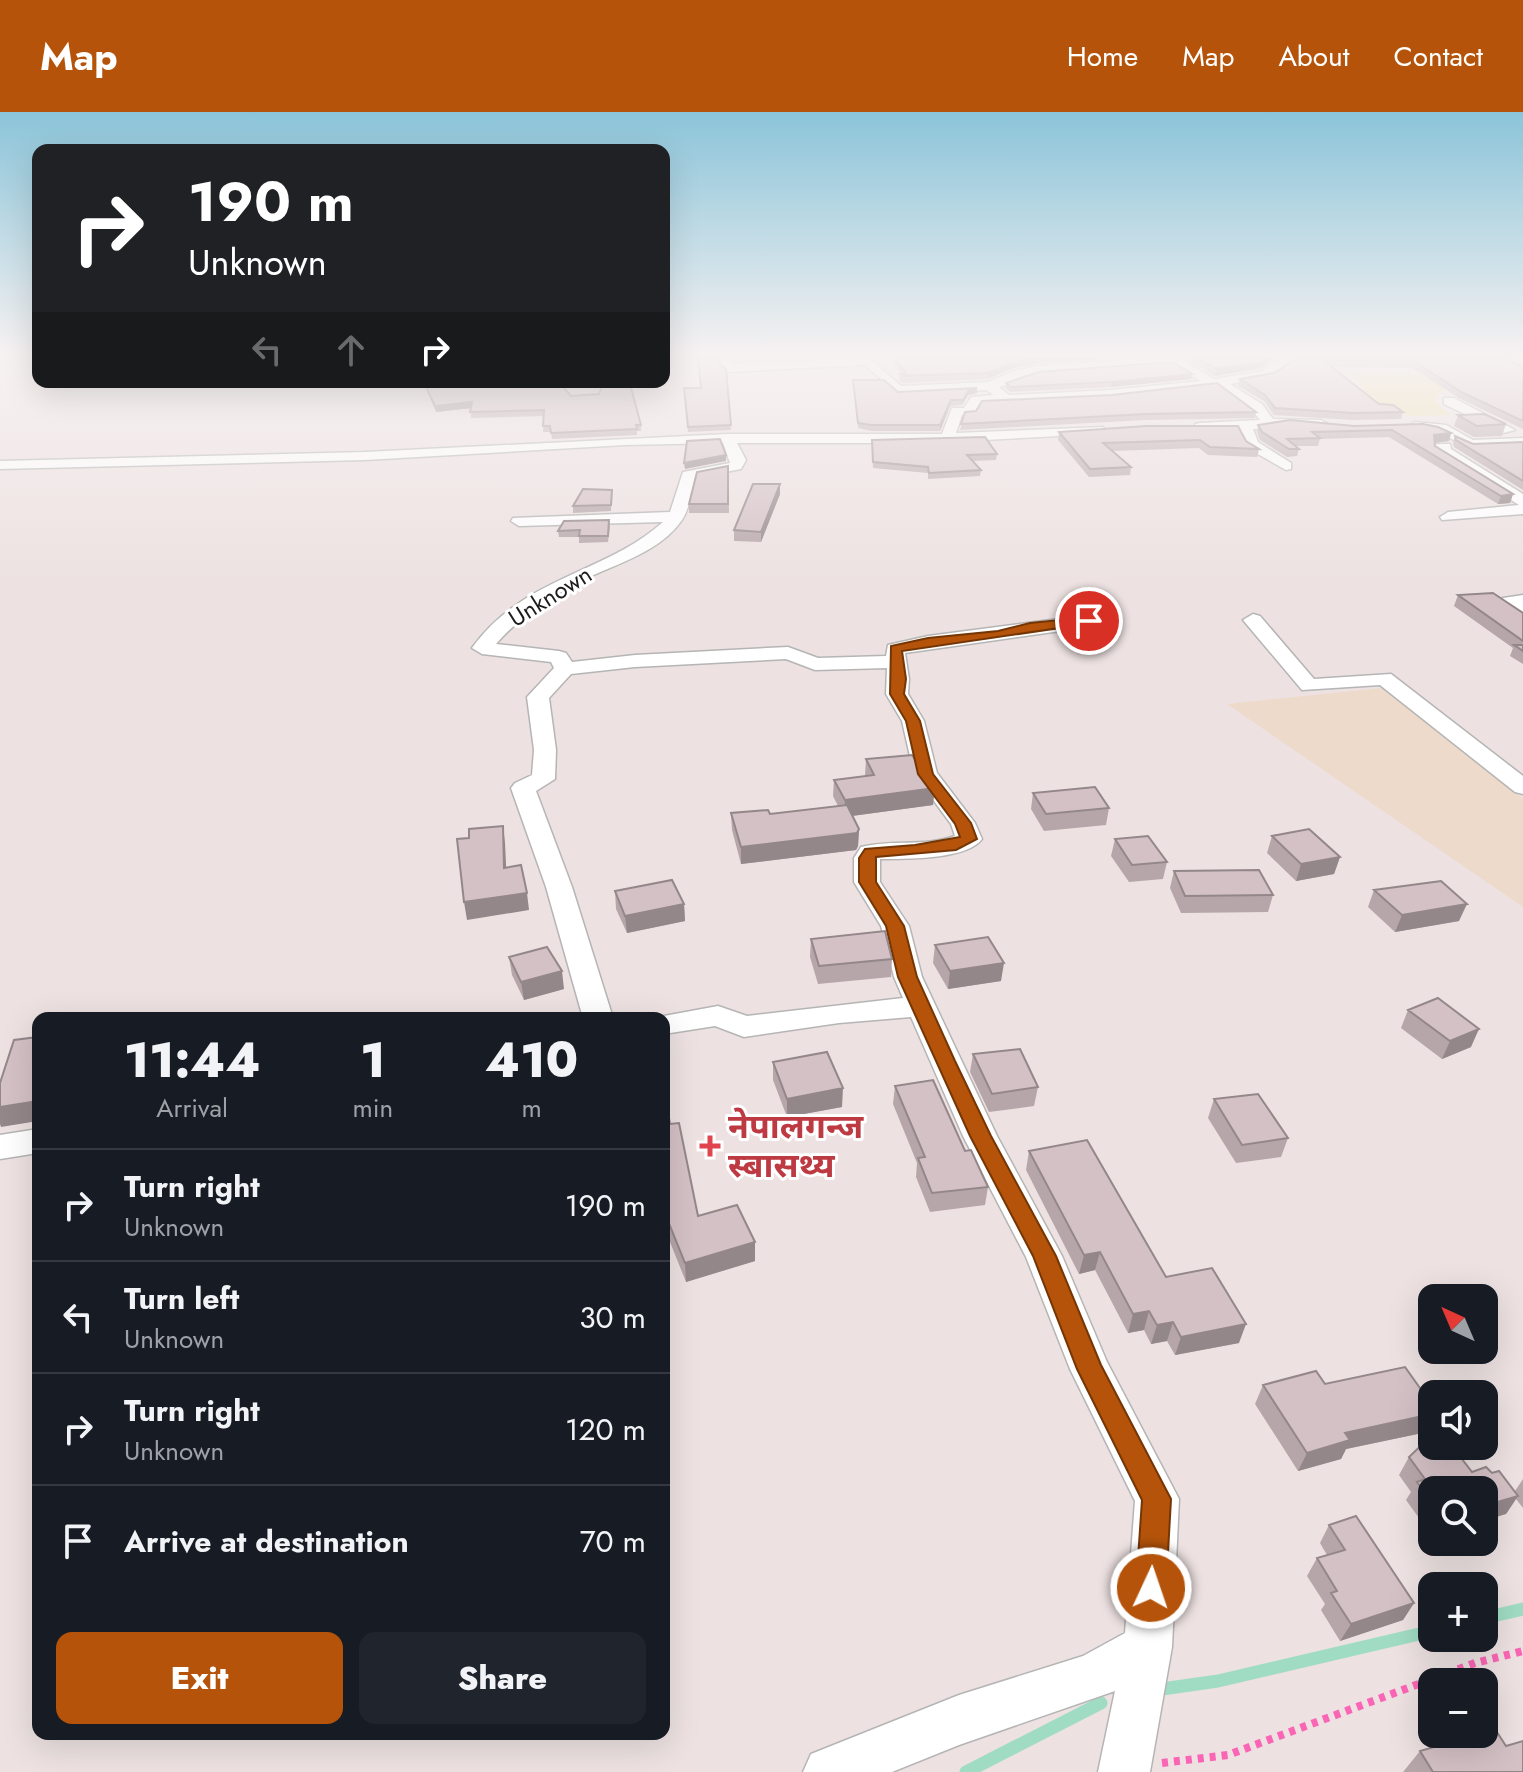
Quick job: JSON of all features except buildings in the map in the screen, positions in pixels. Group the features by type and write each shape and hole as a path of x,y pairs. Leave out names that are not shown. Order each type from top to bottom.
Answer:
{"street":[{"path":"0,465 365,456 727,438 995,435"},
{"path":"1247,435 1252,445 1286,466"},
{"path":"1455,435 1470,444"},
{"path":"519,521 675,517 688,475 736,466 739,460 727,438"},
{"path":"1523,440 1439,448 1523,501"},
{"path":"1448,517 1523,509"},
{"name":"Unknown","path":"565,669 559,657 482,648 494,633 520,612 565,582 664,532 675,517"},
{"path":"1523,601 1510,602 1523,611"},
{"path":"1253,620 1309,686 1384,678 1523,787"},
{"path":"1089,621 1030,627 999,635 928,642 895,649 897,694 913,721 926,774 963,823 969,839 943,847 870,852 867,882 895,926 908,977 980,1136 1044,1256 1090,1369 1157,1499 1148,1647 1125,1770"},
{"path":"596,1012 564,902 523,788 543,779 545,750 538,697 565,669 635,661 788,653 815,664 897,662"},
{"path":"670,1023 718,1016 744,1027 839,1013 921,1006"},
{"path":"0,1147 32,1142"},
{"path":"829,1772 959,1720 1092,1677 1148,1647"}],"path":[{"path":"1125,1770 1228,1755 1475,1663 1523,1651"}],"shaded area":[{"path":"1382,688 1523,799 1523,907 1227,704"}],"waterway":[{"path":"1498,1615 1523,1609"},
{"path":"1155,1690 1218,1681 1418,1634"},
{"path":"966,1772 1101,1703"}],"place":[{"name":"नेपालगन्ज स्बासथ्य","path":"710,1146"}],"route":[{"path":"1089,621 1030,627 999,635 928,642 895,649 899,679 897,694 913,721 926,774 963,823 969,839 956,845 870,852 867,882 895,926 908,977 945,1061 980,1136 1044,1256 1090,1369 1157,1499 1151,1588"}]}
